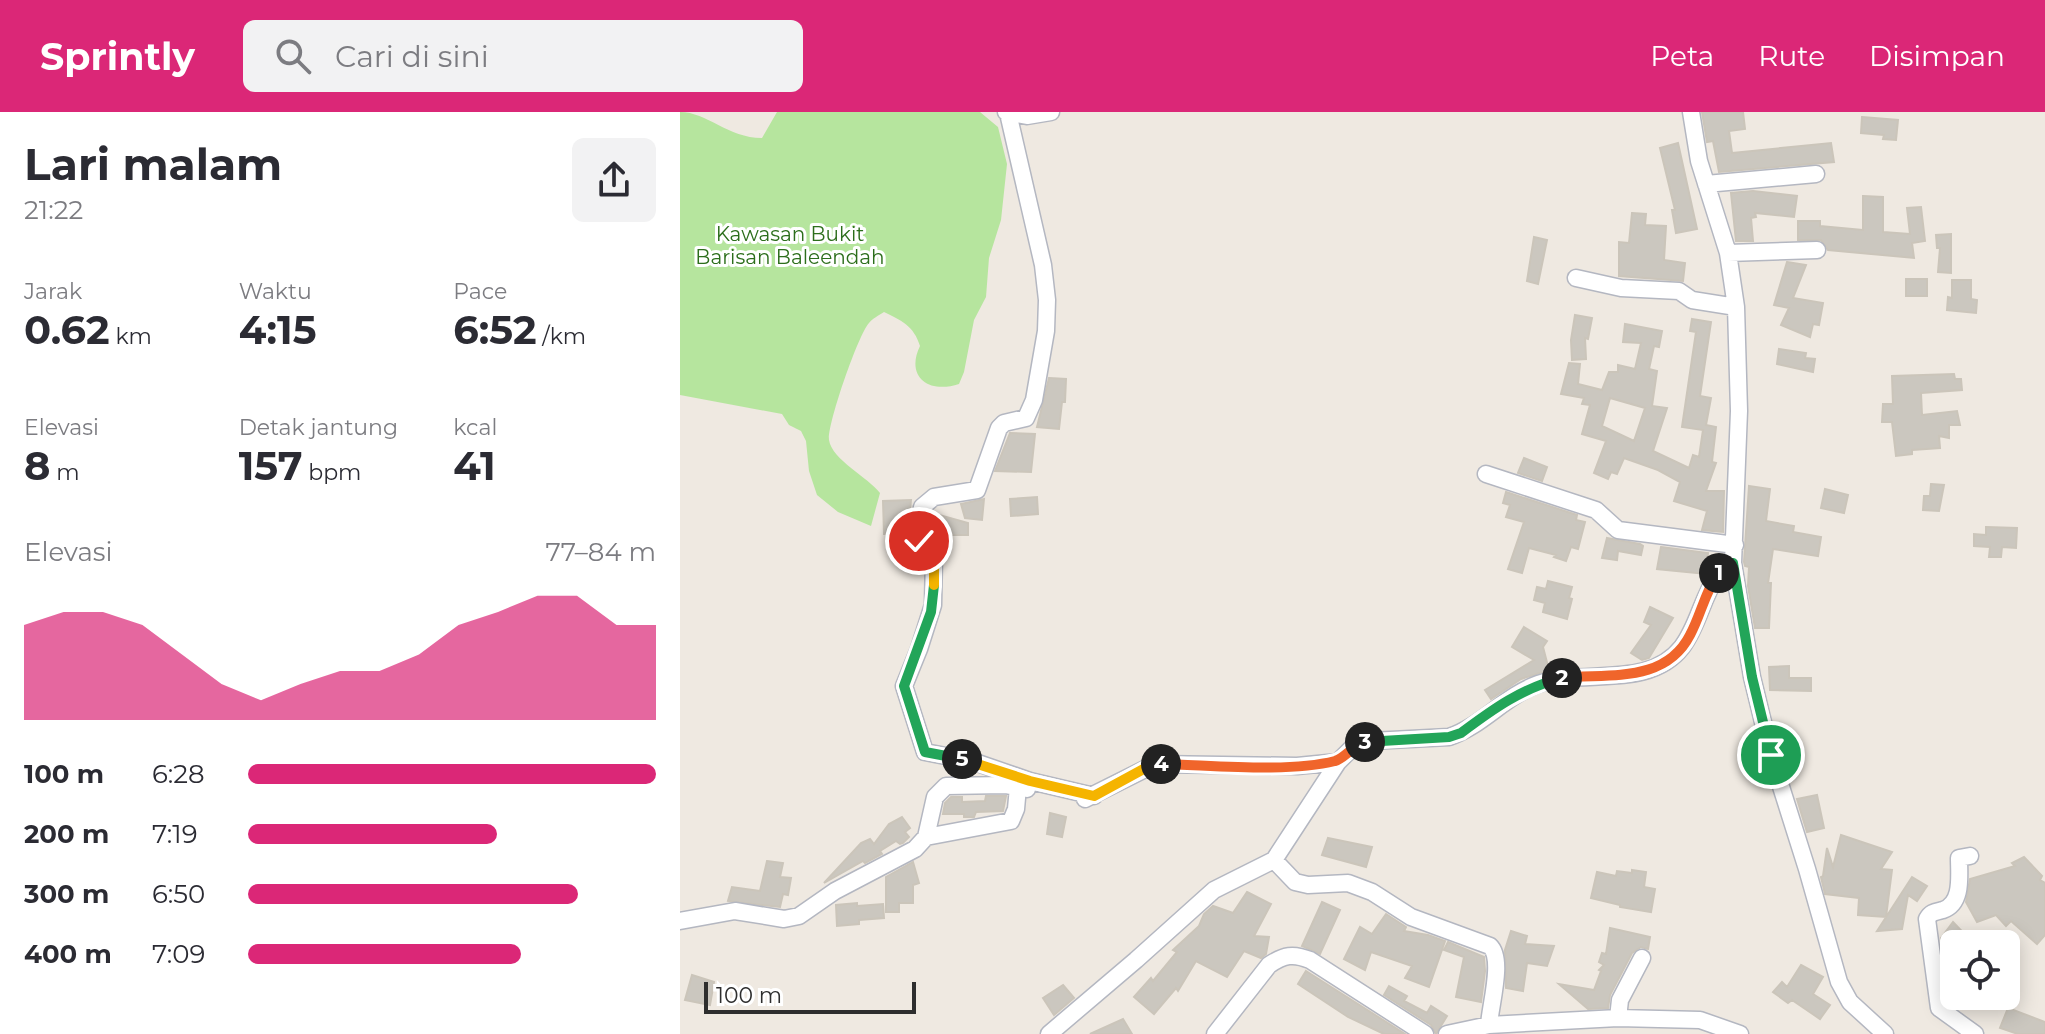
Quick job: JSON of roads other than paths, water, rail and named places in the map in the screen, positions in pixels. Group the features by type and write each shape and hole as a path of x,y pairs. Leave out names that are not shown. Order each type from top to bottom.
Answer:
{"street":[{"path":"1051,112 1027,116 1007,113 1043,265 1047,300 1046,331 1034,400 1026,418 1004,423 999,428 977,490 934,497 922,507 918,539 935,557 934,598 904,690 925,752 972,761 1030,781 1094,796"},
{"path":"1691,112 1706,184 1728,253 1736,307 1739,411 1733,563 1752,677 1771,755 1839,982 1850,1002 1878,1032"},
{"path":"1706,184 1816,174"},
{"path":"1728,253 1817,250"},
{"path":"1576,278 1621,288 1679,291 1692,300 1736,307"},
{"path":"1486,474 1592,508 1618,530 1735,545"},
{"path":"1049,1034 1214,890 1274,860 1338,762 1355,745 1371,741 1449,737 1461,733 1498,705 1539,684 1564,678 1645,672 1666,664 1690,636 1711,585 1723,569 1733,563"},
{"path":"680,921 735,911 784,919 799,916 835,891 915,849 926,837 935,797 946,786 1018,787 1078,799 1094,796 1155,764 1297,766 1338,762"},
{"path":"926,837 1011,821 1016,809 1018,787"},
{"path":"1970,856 1959,858 1955,902 1932,912 1927,919 1939,1008 1975,1034"},
{"path":"1274,860 1295,882 1308,885 1348,883 1372,892 1411,917 1490,946 1496,952 1497,963 1489,1025"},
{"path":"1215,1034 1269,965 1280,958 1297,954 1425,1034"},
{"path":"1618,1018 1620,1000 1642,958"},
{"path":"1447,1034 1489,1025 1618,1018 1700,1020 1740,1034"}],"park label":[{"name":"Kawasan Bukit Barisan Baleendah","path":"790,246"}]}
